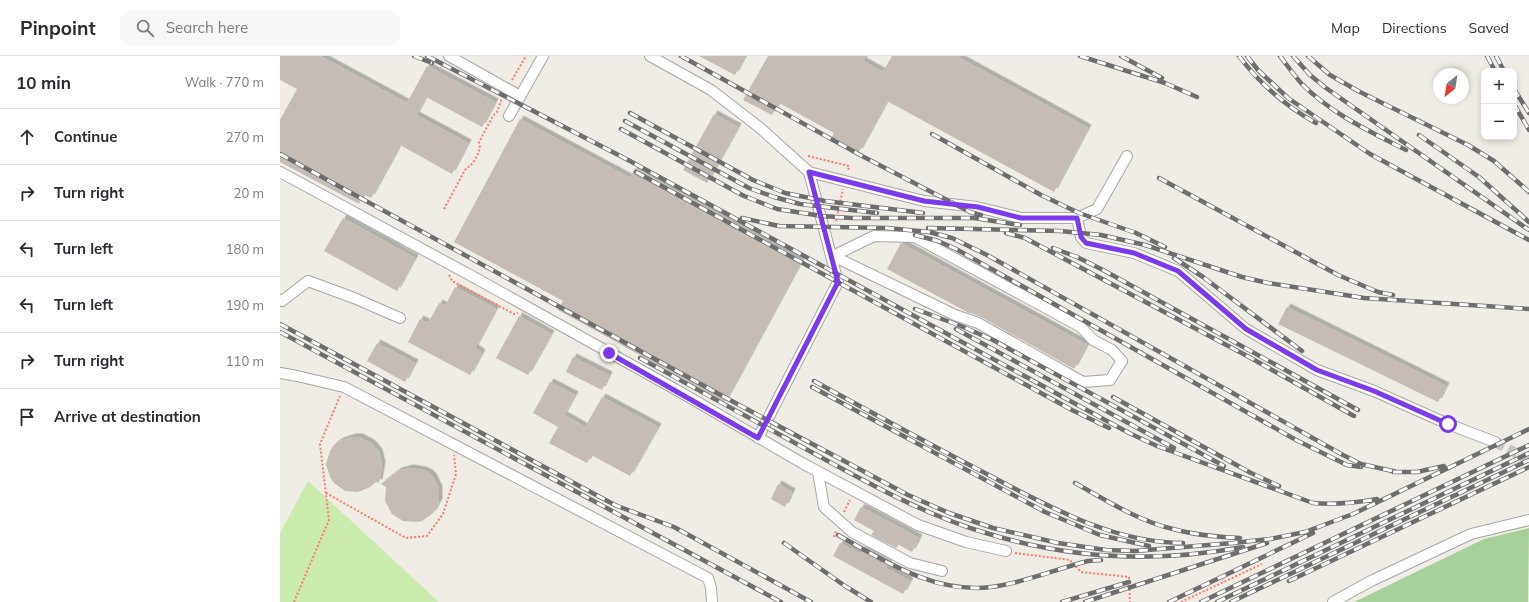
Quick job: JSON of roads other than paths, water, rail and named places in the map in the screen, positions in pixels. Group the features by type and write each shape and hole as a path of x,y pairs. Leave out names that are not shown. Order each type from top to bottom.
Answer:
{"lane":[{"path":"449,56 520,96"},
{"path":"509,116 543,56"},
{"path":"650,56 711,90 759,127 809,172 924,201 978,207 1021,218 1077,218 1097,209 1127,156"},
{"path":"280,172 479,280 682,393 818,472 918,525 966,542 1006,551"},
{"path":"758,438 838,282 833,256 809,172"},
{"path":"1077,218 1081,237 1086,243 1134,253 1178,271 1246,329 1317,370 1374,391 1448,424 1495,442"},
{"path":"874,236 915,237 1081,327 1092,340 1112,350 1122,361 1110,380 1084,382 978,323 955,315 833,256 874,236"},
{"path":"280,300 282,301 308,281 354,298 400,318"},
{"path":"280,373 344,387 708,578 711,588 712,602"},
{"path":"818,472 824,507 852,532 910,563 942,571"},
{"path":"1333,602 1371,581 1471,534 1529,520"}],"tunnel":[{"path":"1495,442 1529,460"}],"railway":[{"path":"414,56 432,63"},
{"path":"427,56 630,161 1129,433 1157,446 1313,503 1330,504 1361,502 1377,499"},
{"path":"681,56 862,156 970,212 981,215"},
{"path":"1080,56 1165,83 1197,97"},
{"path":"1121,56 1162,78"},
{"path":"1239,56 1255,76 1274,94 1305,117 1316,123"},
{"path":"1247,56 1258,70 1288,98 1370,154 1529,240"},
{"path":"1280,56 1301,83 1324,103 1350,121 1406,150"},
{"path":"1293,56 1310,75 1326,88 1529,230"},
{"path":"1308,56 1330,75 1360,92 1468,145 1494,161 1529,192"},
{"path":"1487,56 1493,68"},
{"path":"1496,56 1502,68"},
{"path":"1517,94 1529,113"},
{"path":"1517,109 1529,130"},
{"path":"630,113 753,180 785,193 825,201 923,213"},
{"path":"625,121 749,188 800,204 877,213"},
{"path":"621,129 744,196 777,209 822,216 851,218 974,218 1020,225"},
{"path":"932,134 1041,195 1079,213 1136,233 1165,247"},
{"path":"1419,135 1479,177 1529,222"},
{"path":"280,154 728,399 908,495 949,513 993,528 1058,543 1106,550 1135,551 1270,539 1305,532 1353,514 1529,429"},
{"path":"636,172 1072,410 1109,428"},
{"path":"1159,178 1338,275 1378,292 1393,295"},
{"path":"742,218 779,226 887,228 929,232 952,238 987,255 1343,455 1361,464 1397,472"},
{"path":"928,228 1060,231 1101,235 1145,245 1242,277 1268,283 1364,298 1529,309"},
{"path":"1006,233 1025,238 1249,357 1354,416"},
{"path":"915,235 938,241 956,249 1298,441 1347,465 1361,467"},
{"path":"1053,248 1077,257 1103,270 1358,410"},
{"path":"1174,258 1203,277 1302,351"},
{"path":"915,309 993,340 1224,466"},
{"path":"280,324 617,506 674,527 811,602"},
{"path":"956,329 1174,448"},
{"path":"280,332 781,602"},
{"path":"640,358 898,498 963,526 1017,542 1081,553 1113,556 1178,555 1243,547"},
{"path":"814,381 1008,485 1080,520 1131,537 1183,543"},
{"path":"812,387 1045,512 1100,535 1149,546"},
{"path":"1113,397 1251,473 1279,486"},
{"path":"1201,602 1529,445"},
{"path":"1217,602 1529,453"},
{"path":"1231,602 1529,460"},
{"path":"1393,472 1417,472 1444,466"},
{"path":"1289,581 1529,467"},
{"path":"1075,483 1147,521 1181,531 1240,538"},
{"path":"1169,602 1313,533"},
{"path":"838,535 892,565 911,573 930,580 970,588 1003,585 1076,564 1101,560"},
{"path":"784,543 845,586 871,602"},
{"path":"1085,602 1267,543"},
{"path":"1062,602 1129,582"}]}
